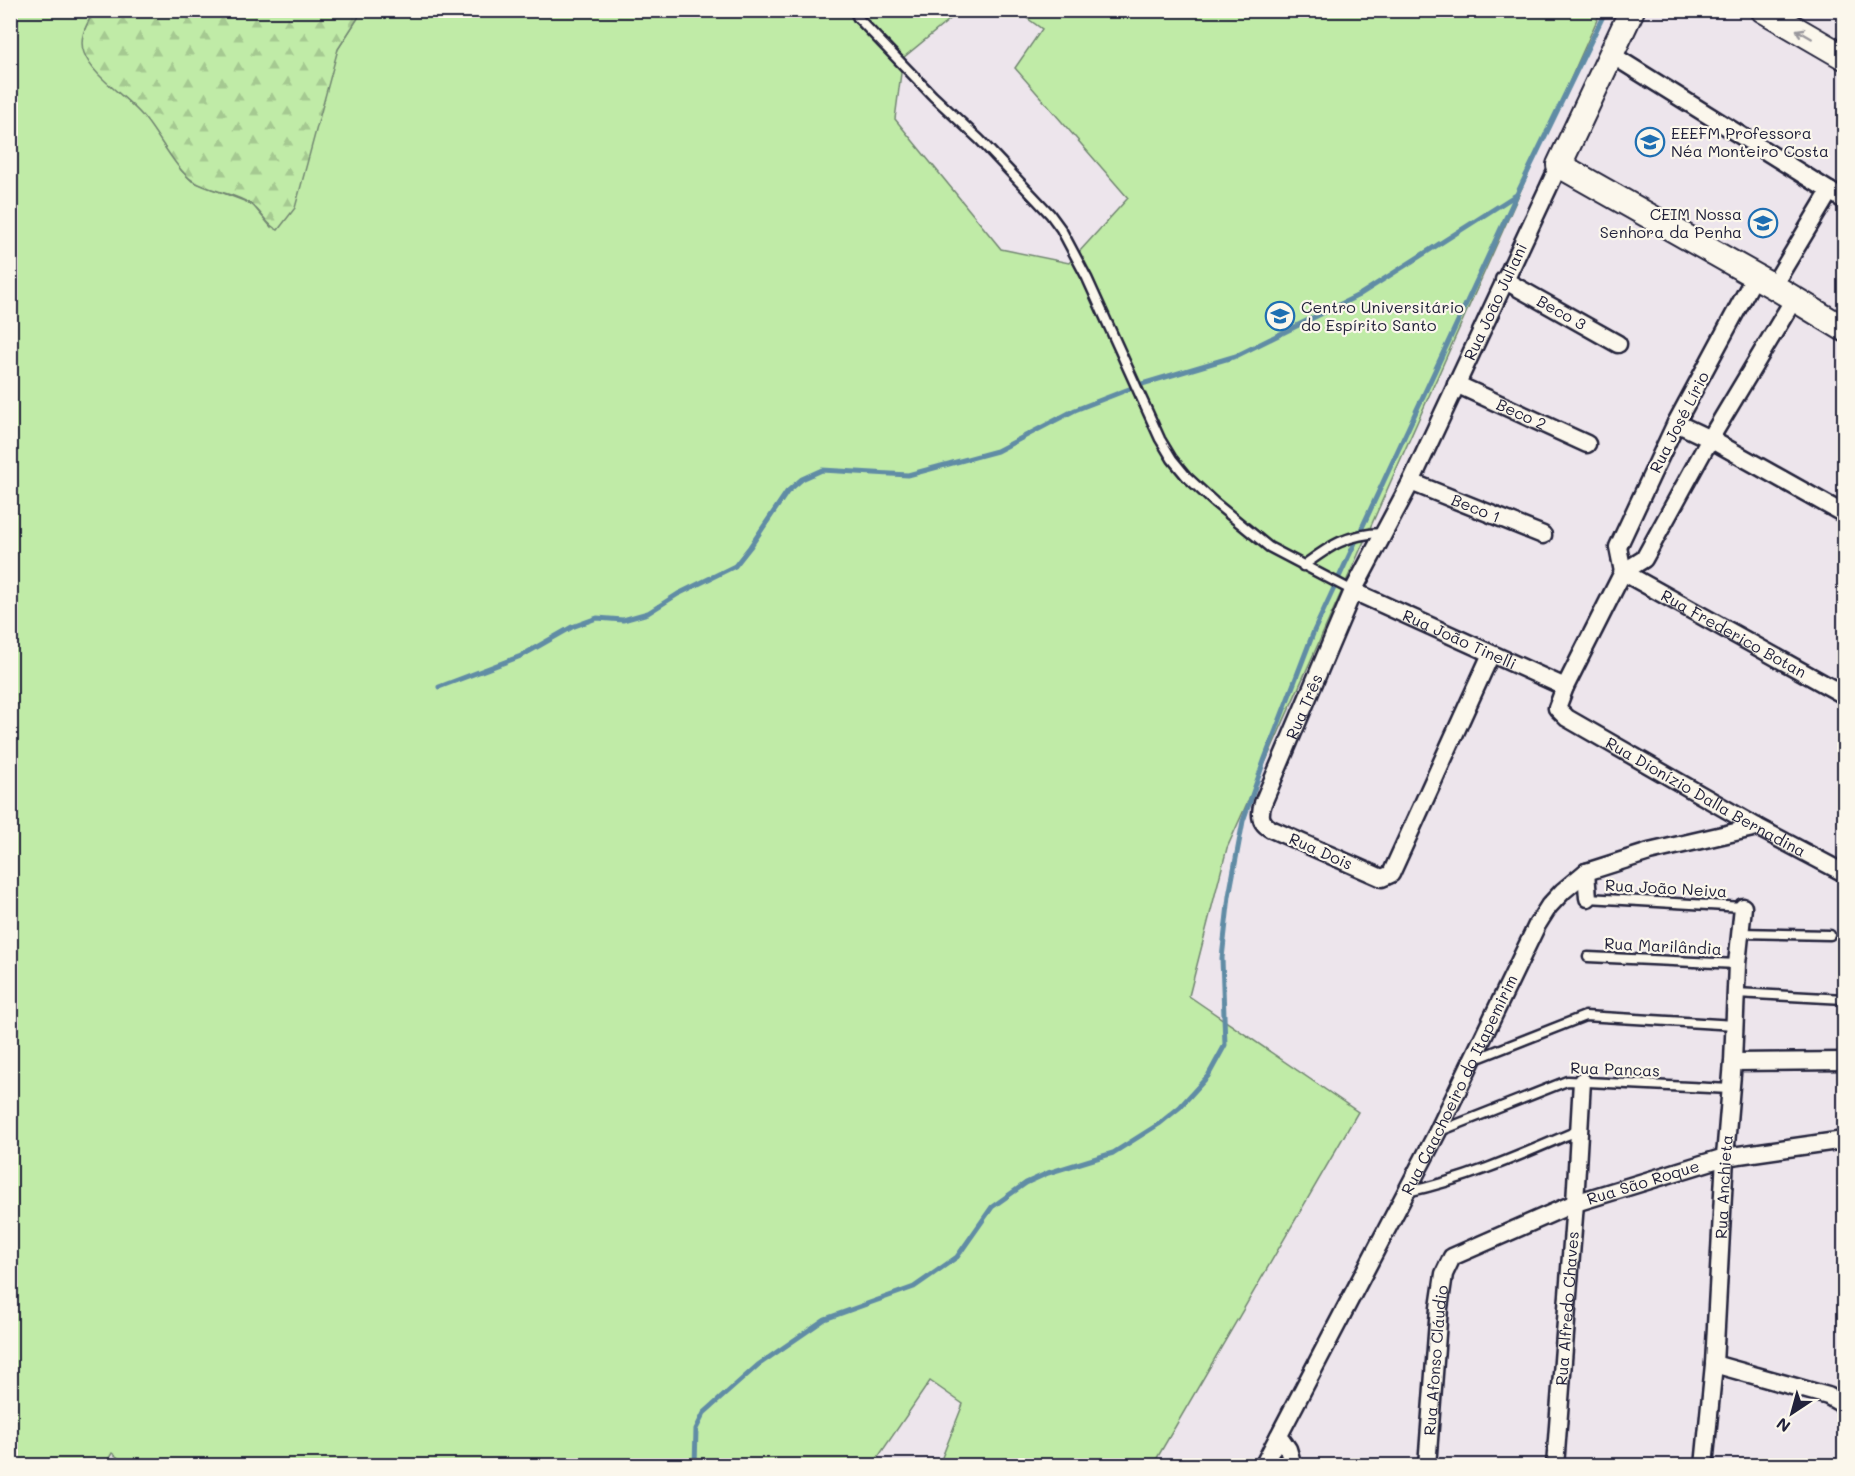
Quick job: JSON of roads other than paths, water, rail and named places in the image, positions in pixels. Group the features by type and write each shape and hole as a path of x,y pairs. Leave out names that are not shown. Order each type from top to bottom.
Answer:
{"main road":[{"name":"Rua João Juliani","path":"1560,165 1632,10"},
{"path":"1763,10 1845,57"},
{"path":"1560,165 1764,281 1845,330"}],"street":[{"path":"1612,55 1837,195"},
{"name":"Rua João Juliani","path":"1353,591 1411,482 1560,165"},
{"name":"Rua José Lírio","path":"1623,572 1618,547 1676,423 1764,281 1837,195"},
{"name":"Beco 3","path":"1504,280 1618,344"},
{"name":"Rua José Lírio","path":"1567,718 1557,708 1565,687 1623,572 1644,559 1710,439 1794,299"},
{"name":"Beco 2","path":"1456,384 1587,444"},
{"path":"1676,423 1710,439 1845,514"},
{"name":"Beco 1","path":"1411,482 1543,535"},
{"name":"Rua Frederico Botan","path":"1623,572 1845,695"},
{"name":"Rua João Tinelli","path":"1353,591 1565,687"},
{"name":"Rua Três","path":"1262,821 1260,812 1263,803 1353,591"},
{"name":"Rua Dois","path":"1262,821 1271,829 1382,878 1391,874 1491,654"},
{"name":"Rua Dionízio Dalla Bernadina","path":"1567,718 1757,827 1845,873"},
{"name":"Rua Caachoeiro do Itapemirim","path":"1263,1466 1437,1132 1537,925 1550,906 1563,891 1586,872 1649,852 1757,827"},
{"path":"1586,872 1588,898"},
{"name":"Rua Anchieta","path":"1704,1466 1714,1364 1737,964 1743,908"},
{"path":"1733,1062 1845,1061"},
{"name":"Rua Alfredo Chaves","path":"1555,1466 1582,1081"},
{"name":"Rua São Roque","path":"1452,1257 1575,1203 1725,1157 1845,1140"},
{"name":"Rua Afonso Cláudio","path":"1427,1466 1439,1308 1444,1274 1452,1257"},
{"path":"1714,1364 1828,1396 1845,1405"},
{"path":"1279,1436 1288,1449 1293,1466"}],"lane":[{"path":"854,10 858,18 933,96 980,140 1050,214 1061,229 1087,278 1160,439 1186,476 1269,547 1353,591"},
{"path":"1303,566 1342,540 1363,534 1384,533"},
{"name":"Rua João Neiva","path":"1588,898 1743,908"},
{"path":"1740,933 1830,935"},
{"name":"Rua Marilândia","path":"1588,957 1737,964"},
{"path":"1736,993 1845,999"},
{"path":"1473,1060 1585,1016 1735,1025"},
{"name":"Rua Pancas","path":"1437,1132 1558,1083 1582,1081 1730,1089"},
{"path":"1404,1192 1430,1187 1489,1168 1579,1130"}],"waterway":[{"path":"695,1466 696,1429 704,1413 758,1365 825,1319 914,1287 957,1257 992,1207 1026,1183 1048,1173 1113,1153 1159,1124 1180,1107 1208,1076 1225,1045 1222,958 1229,896 1243,821 1264,761 1314,631 1517,194 1606,10"},
{"path":"439,687 521,656 572,627 597,618 623,620 648,613 678,594 735,566 787,492 802,479 822,470 908,475 997,451 1075,410 1142,384 1236,356 1359,295 1516,195"}],"place":[{"name":"EEEFM Professora Néa Monteiro Costa","path":"1650,142"},
{"name":"CEIM Nossa Senhora da Penha","path":"1763,223"},
{"name":"Centro Universitário do Espírito Santo","path":"1280,316"}]}
